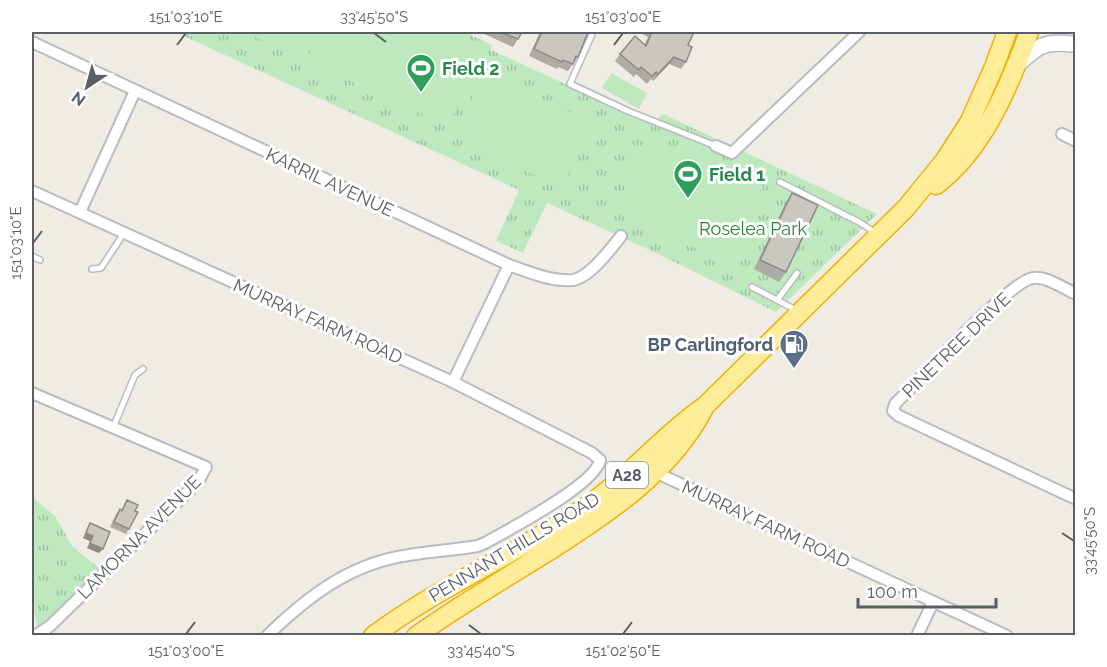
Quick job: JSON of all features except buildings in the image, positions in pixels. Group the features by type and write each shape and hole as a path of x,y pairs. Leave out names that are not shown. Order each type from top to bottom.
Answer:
{"highway":[{"name":"PENNANT HILLS ROAD","path":"373,636 444,590 570,516 620,482 683,421 705,406 880,235 906,208 945,160 970,121 1007,32"},
{"name":"PENNANT HILLS ROAD","path":"906,208 945,178 977,140 1008,87 1029,32"},
{"name":"PENNANT HILLS ROAD","path":"416,636 595,522 634,492 692,430 705,406"},
{"path":"620,482 635,478 645,470 655,472"}],"main road":[{"path":"1045,32 1072,39"},
{"path":"1017,65 1043,45 1072,39"}],"street":[{"path":"716,146 732,153 859,32"},
{"name":"KARRIL AVENUE","path":"32,42 509,265 548,278 575,280 598,265 621,236"},
{"path":"80,212 135,91"},
{"path":"1062,134 1076,141"},
{"name":"MURRAY FARM ROAD","path":"32,191 453,382 592,453 600,460 596,469 577,486 549,506 488,542 478,546 407,555 369,564 340,577 311,596 267,636"},
{"path":"453,382 509,265"},
{"name":"PINETREE DRIVE","path":"1076,294 1040,277 1024,280 979,319 896,404 893,411 898,416 1076,499"},
{"name":"LAMORNA AVENUE","path":"32,393 206,467 198,482 50,626 35,636"},
{"name":"MURRAY FARM ROAD","path":"655,472 1007,636"},
{"path":"916,636 933,602"}],"lane":[{"path":"593,32 570,84 628,111 716,146"},
{"path":"780,182 880,235"},
{"path":"92,269 101,268 124,233"},
{"path":"32,256 40,260"},
{"path":"778,299 797,273"},
{"path":"752,287 800,312"},
{"path":"113,428 135,375 142,369"}],"green space":[{"name":"Roselea Park","path":"175,32 465,32 492,45 491,50 574,88 577,82 656,120 663,114 877,214 776,312 547,203 523,253 496,241 519,190"},
{"path":"244,32 305,32 293,55"},
{"name":"Field 2","path":"319,32 438,32 483,53 448,127 306,60"},
{"path":"485,72 593,123 562,188 454,137"},
{"path":"611,73 647,93 639,109 602,88"},
{"name":"Field 1","path":"648,135 762,186 728,263 614,212"},
{"path":"32,497 55,516 72,546 100,569 63,608 37,626 32,598"}],"place":[{"name":"Field 2","path":"421,94"},
{"name":"Field 1","path":"688,200"},
{"name":"BP Carlingford","path":"794,370"}]}
